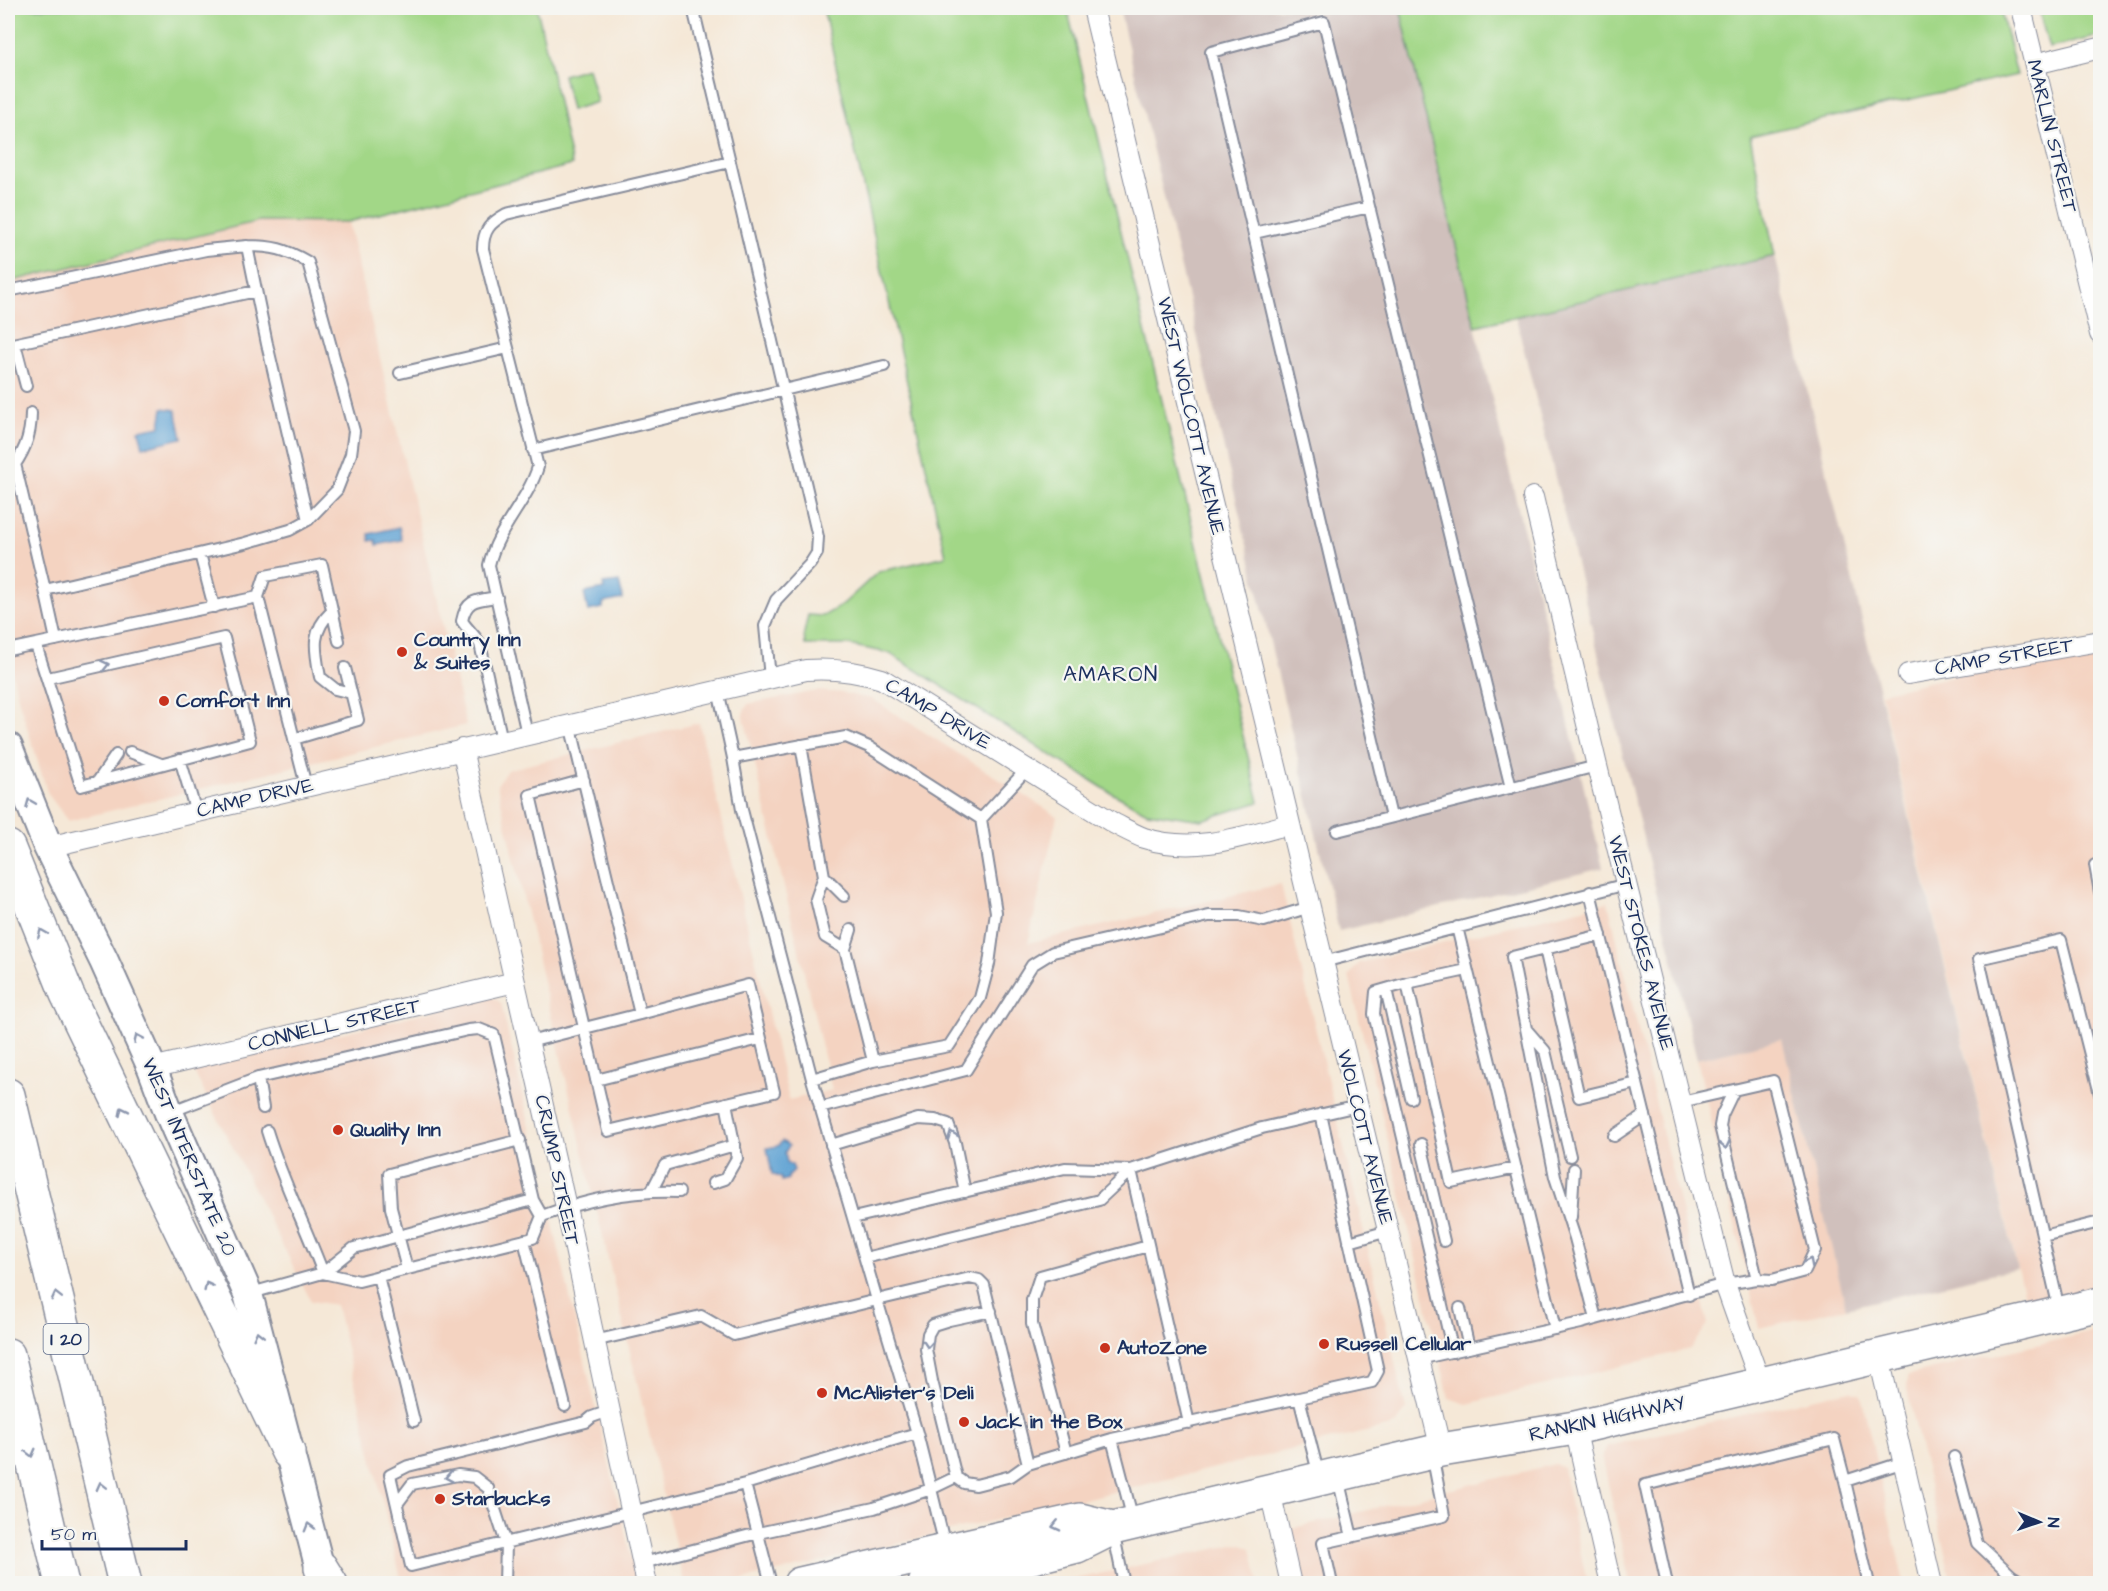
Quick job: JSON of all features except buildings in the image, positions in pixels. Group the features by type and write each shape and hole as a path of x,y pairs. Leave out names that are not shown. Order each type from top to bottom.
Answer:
{"highway":[{"path":"8,847 67,994 288,1452"},
{"name":"I 20","path":"8,1095 125,1584"},
{"name":"RANKIN HIGHWAY","path":"811,1582 945,1574 1077,1546 1123,1525 1436,1451 1575,1428 2100,1304"},
{"path":"8,1356 62,1584"}],"main road":[{"name":"WEST INTERSTATE 20","path":"8,747 48,847 104,961 152,1068 169,1113 248,1294 288,1452 325,1578"}],"street":[{"name":"WEST WOLCOTT AVENUE","path":"1094,8 1289,824"},
{"name":"MARLIN STREET","path":"2021,8 2100,334"},
{"path":"2035,64 2100,48"},
{"name":"WEST STOKES AVENUE","path":"1533,497 1725,1284 1761,1385"},
{"name":"CAMP STREET","path":"1908,674 2100,640"},
{"name":"CAMP DRIVE","path":"48,847 306,786 463,753 502,740 770,678 806,670 831,668 882,679 1115,824 1144,838 1176,845 1208,844 1289,824"},
{"name":"CRUMP STREET","path":"463,753 566,1207 647,1584"},
{"name":"WOLCOTT AVENUE","path":"1289,824 1419,1359 1436,1451"},
{"name":"CONNELL STREET","path":"152,1068 515,982"},
{"path":"1879,1358 1932,1584"},
{"path":"1575,1428 1609,1583"},
{"path":"1270,1491 1291,1584"}],"lane":[{"path":"693,8 818,537 817,553 805,572 776,600 769,614 765,626 770,678"},
{"path":"1391,817 1211,51 1324,22 1511,788"},
{"path":"527,734 489,565 493,550 533,483 538,467 483,249 483,236 490,223 506,214 730,162"},
{"path":"1254,232 1369,207"},
{"path":"247,246 255,291 308,520"},
{"path":"8,291 206,250 271,246 290,252 308,262 354,431 351,454 337,490 308,520 290,530 200,554 45,590"},
{"path":"26,386 11,345 255,291"},
{"path":"400,373 508,348"},
{"path":"533,450 884,366"},
{"path":"8,474 27,444 31,429 31,413"},
{"path":"15,465 56,640"},
{"path":"200,554 214,607"},
{"path":"306,786 258,597 265,576 322,565 339,641"},
{"path":"8,650 258,597"},
{"path":"497,597 474,601 464,609 462,621 480,644 502,740"},
{"path":"332,611 320,622 315,648 320,677 335,689 351,693"},
{"path":"36,645 81,786 250,741 224,638 48,678"},
{"path":"294,739 358,720 345,668"},
{"path":"718,690 742,810 812,1079 917,1434 931,1489 945,1574"},
{"path":"570,724 640,1014"},
{"path":"733,758 846,737 869,747 981,819 996,912 989,964 980,998 949,1046 873,1061 812,1079"},
{"path":"801,745 824,876 816,899 825,937 845,949"},
{"path":"130,752 161,764"},
{"path":"98,781 116,755"},
{"path":"180,759 196,812"},
{"path":"1337,831 1597,766"},
{"path":"981,819 1027,769"},
{"path":"529,1042 583,1028 640,1014 748,985 774,1092 608,1131 583,1028 530,795 584,780"},
{"path":"2100,864 2095,865 2100,892"},
{"path":"824,876 844,896"},
{"path":"1323,962 1626,884"},
{"path":"1590,892 1689,1295"},
{"path":"820,1108 966,1070 1032,965 1053,952 1209,916 1239,916 1264,921 1310,908"},
{"path":"1457,927 1555,1329"},
{"path":"851,930 845,949 873,1061"},
{"path":"1596,1319 1555,1176 1512,957 1601,935"},
{"path":"2061,1314 1979,959 2061,940 2100,1094"},
{"path":"1545,949 1580,1097 1637,1083"},
{"path":"1453,1352 1374,1014 1376,992 1467,970"},
{"path":"1407,983 1450,1182 1516,1168"},
{"path":"1386,989 1411,1098"},
{"path":"1526,1028 1545,1051 1570,1155"},
{"path":"169,1113 258,1078 479,1029 494,1035 532,1200 542,1216"},
{"path":"596,1080 760,1039"},
{"path":"258,1078 263,1108"},
{"path":"1419,1359 1596,1319 1725,1284 1757,1279 1772,1280 1805,1271 1815,1250 1773,1081 1681,1102"},
{"path":"1734,1090 1722,1115 1720,1126 1757,1279"},
{"path":"713,1182 725,1179 737,1158 726,1103"},
{"path":"854,1218 1065,1168 1131,1170 1262,1128 1358,1106"},
{"path":"991,1311 933,1325 928,1334 926,1349 932,1381 956,1477 964,1483 976,1485 1011,1476 1028,1464 1112,1440 1372,1382 1378,1371 1321,1114"},
{"path":"1614,1136 1645,1115"},
{"path":"831,1145 918,1119 935,1120 948,1124 955,1143 965,1192"},
{"path":"267,1131 289,1194 324,1273"},
{"path":"407,1269 391,1208 389,1174 520,1140"},
{"path":"1421,1144 1444,1241"},
{"path":"652,1190 665,1165 735,1145"},
{"path":"1570,1222 1574,1169"},
{"path":"1131,1170 1189,1423"},
{"path":"865,1258 1099,1200 1131,1170"},
{"path":"324,1273 359,1281 533,1238 542,1216 566,1207 652,1190 679,1192"},
{"path":"248,1294 324,1273 354,1248 532,1200"},
{"path":"2043,1236 2100,1222"},
{"path":"1349,1242 1388,1231"},
{"path":"524,1240 565,1406"},
{"path":"1066,1453 1032,1324 1032,1300 1040,1276 1148,1246"},
{"path":"378,1276 414,1421"},
{"path":"594,1341 701,1316 734,1335 970,1278 978,1280 984,1285 1028,1464"},
{"path":"1460,1308 1469,1348"},
{"path":"1299,1398 1352,1537"},
{"path":"609,1411 585,1422 408,1466 390,1475 411,1566 745,1484 917,1434"},
{"path":"1667,1584 1645,1485 1834,1438 1869,1584"},
{"path":"1112,1440 1123,1525 1124,1584"},
{"path":"1332,1584 1323,1543 1444,1516 1436,1451"},
{"path":"1954,1457 1977,1543 2012,1576 2025,1584"},
{"path":"1845,1481 1904,1462"},
{"path":"397,1504 412,1484 458,1475 474,1477 488,1488 507,1543 505,1584"},
{"path":"643,1563 758,1533 874,1508 931,1489 956,1477"},
{"path":"745,1484 771,1584"}],"shaded area":[{"path":"1119,8 1400,8 1603,868 1339,931"},
{"path":"259,221 348,222 466,725 68,821 48,794 20,705 8,656 8,282"},
{"path":"1775,256 2017,1268 1846,1308 1782,1039 1697,1059 1516,317"},
{"path":"2100,641 2100,1305 2030,1321 1881,693"},
{"path":"817,691 872,699 1057,816 1028,943 1281,884 1406,1409 1395,1425 731,1583 684,1582 497,785 507,770 699,723 789,1100 832,1090 743,713 748,704"},
{"path":"1608,902 1708,1324 1690,1349 1467,1404 1449,1398 1349,976 1359,963"},
{"path":"492,996 501,1003 637,1583 402,1583 336,1305 311,1301 193,1070"},
{"path":"1782,1039 1846,1308 1759,1328 1697,1059"},
{"path":"2100,1330 2100,1583 1952,1583 1906,1385 1909,1375"},
{"path":"1851,1390 1861,1395 1904,1583 1630,1583 1602,1456 1607,1446"},
{"path":"1555,1464 1563,1468 1587,1583 1303,1583 1290,1529"},
{"path":"1238,1544 1251,1548 1259,1583 1052,1584"}],"green space":[{"path":"8,8 537,8 572,165 348,222 259,221 8,282"},
{"path":"823,8 1067,8 1259,802 1202,820 1147,812 1108,791 889,653 848,645 805,645 804,633 808,615 823,616 841,606 878,572 946,556"},
{"path":"1400,8 2000,8 2017,75 1750,136 1775,256 1475,326"},
{"path":"2038,8 2100,8 2100,36 2049,48"},
{"path":"588,68 597,102 571,110 563,75"}],"water":[{"path":"163,408 176,410 182,438 143,447 139,430 160,426"},
{"path":"399,527 402,540 377,545 376,540 370,541 369,534"},
{"path":"619,582 623,599 603,603 603,608 588,611 584,593 604,589 603,584"},
{"path":"782,1141 789,1146 785,1152 787,1163 792,1165 794,1170 788,1179 782,1181 781,1178 772,1174 767,1148 778,1146"}],"place":[{"name":"Country Inn & Suites","path":"402,652"},
{"name":"Comfort Inn","path":"164,701"},
{"name":"Quality Inn","path":"338,1130"},
{"name":"Russell Cellular","path":"1324,1344"},
{"name":"AutoZone","path":"1105,1348"},
{"name":"McAlister's Deli","path":"822,1393"},
{"name":"Jack in the Box","path":"964,1422"},
{"name":"Starbucks","path":"440,1499"}],"district":[{"name":"AMARON","path":"1111,674"}]}
